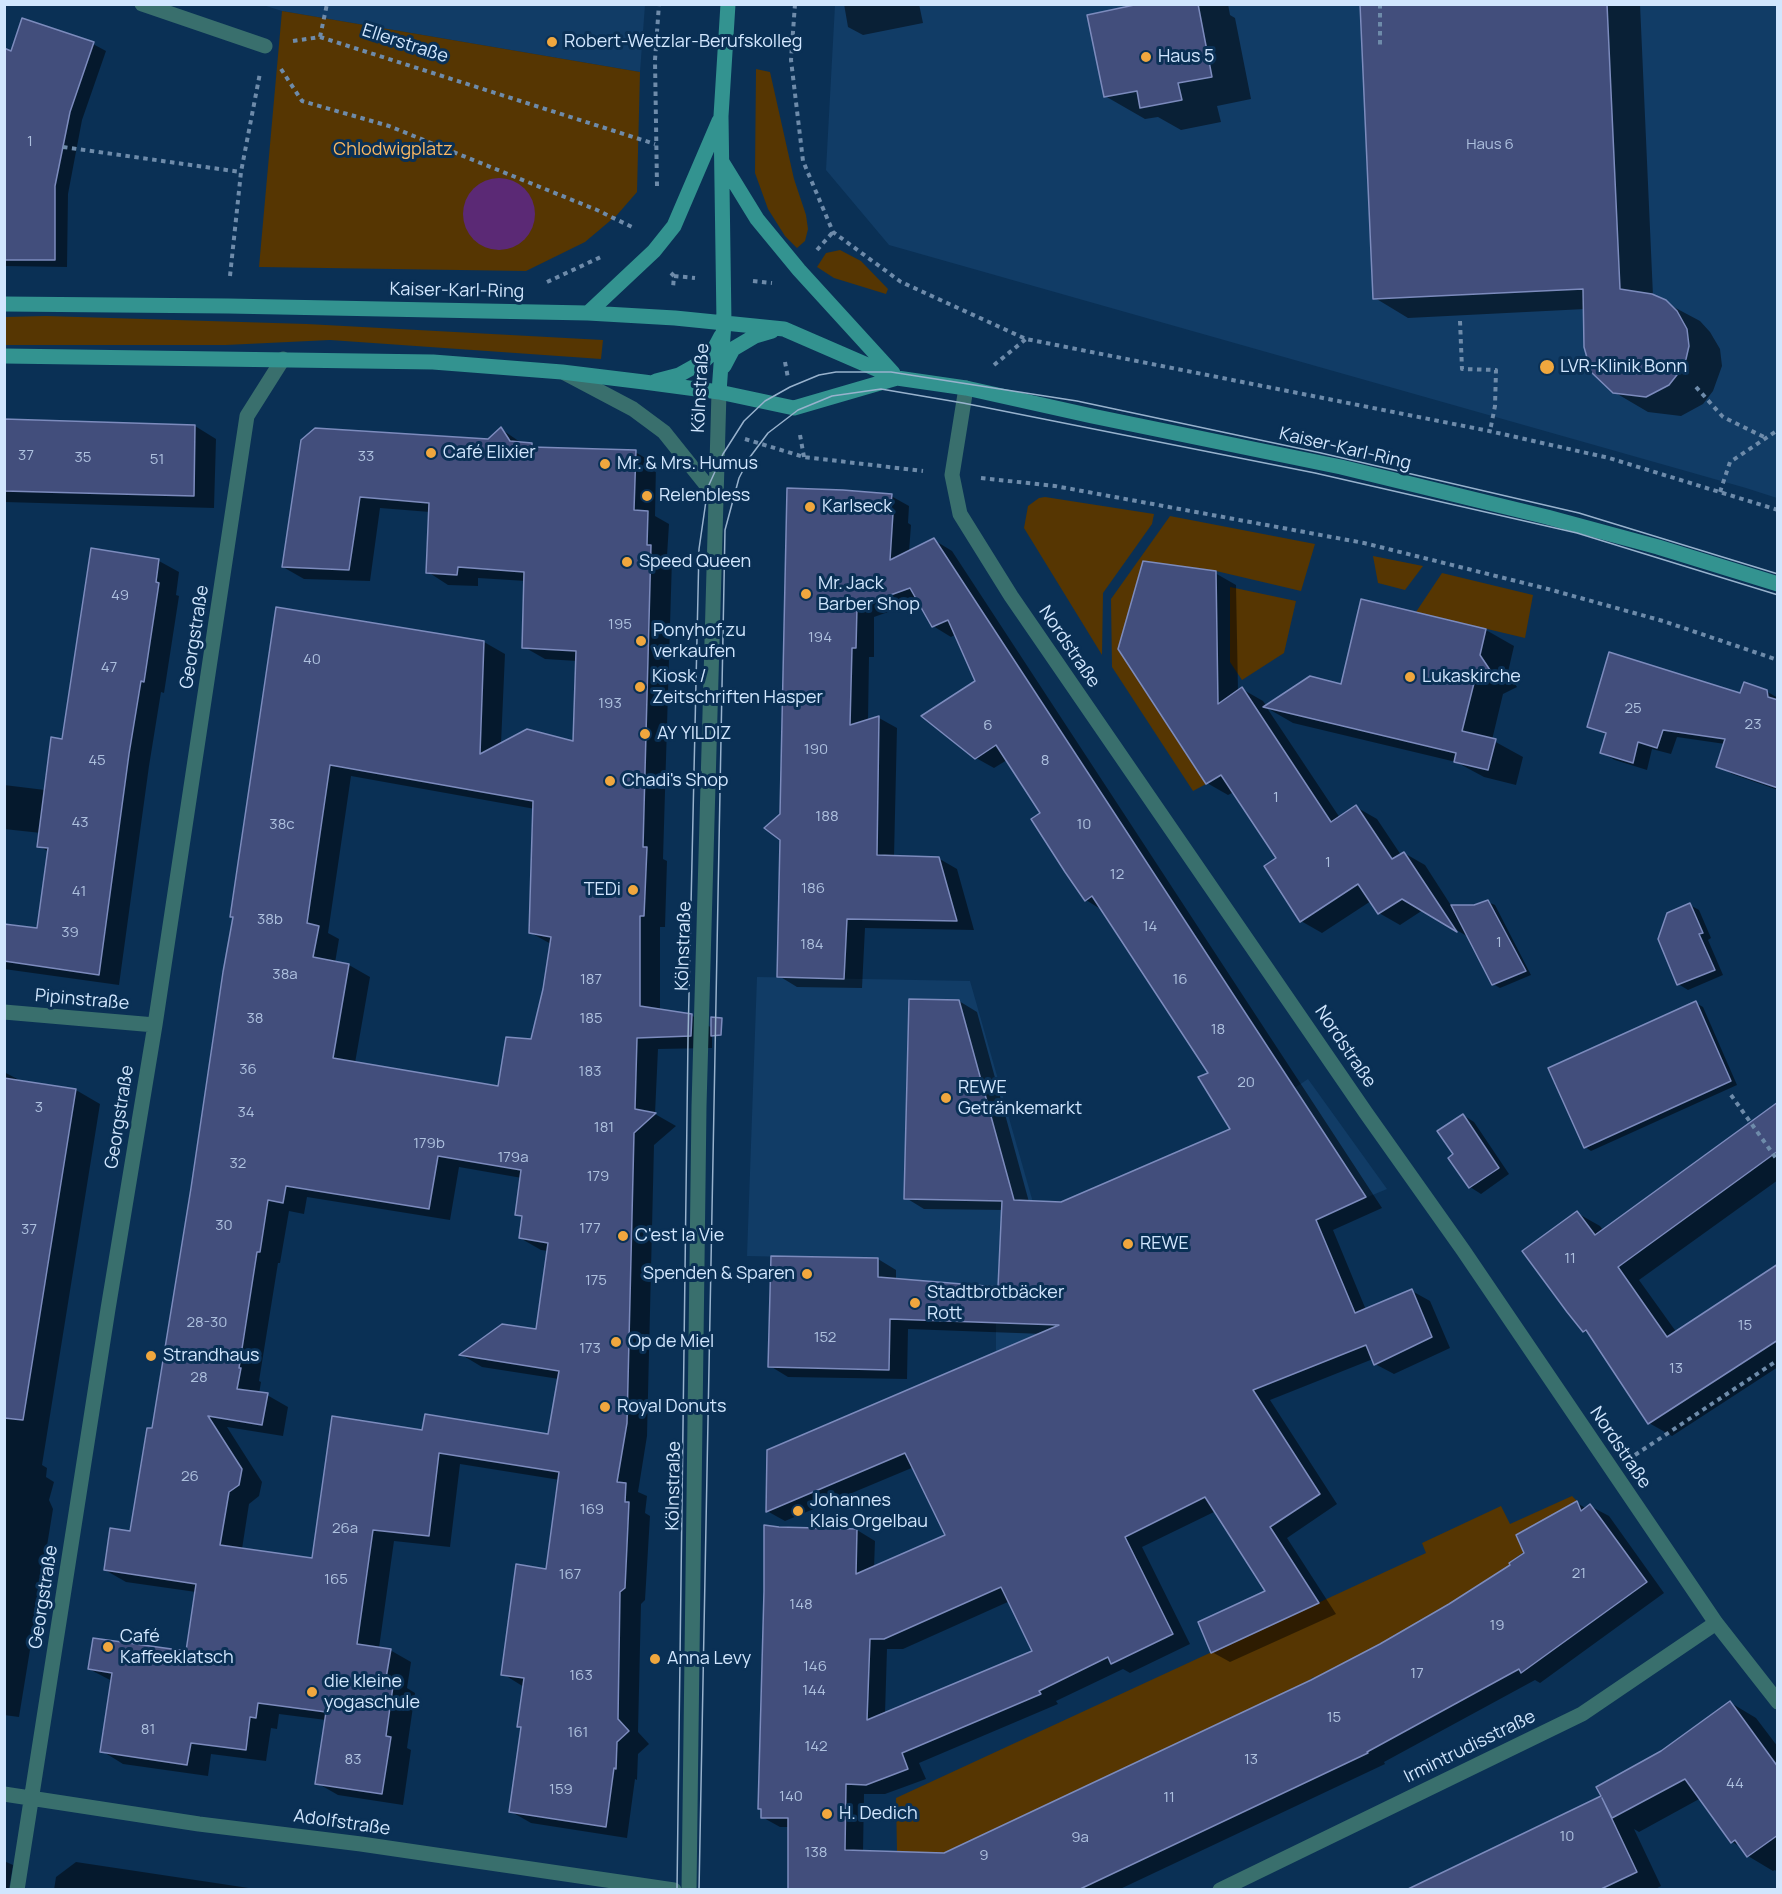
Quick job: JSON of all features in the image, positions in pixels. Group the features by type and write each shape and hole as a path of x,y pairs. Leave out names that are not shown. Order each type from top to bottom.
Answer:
{"main road":[{"name":"Kölnstraße","path":"719,392 724,326 721,116 728,4"},
{"path":"588,313 654,251 674,226 721,116"},
{"path":"721,162 758,219 799,270 897,378"},
{"name":"Kaiser-Karl-Ring","path":"4,304 588,313 675,318 724,326 784,330 897,378 966,388 1341,466 1547,517 1658,547 1778,584"},
{"path":"644,382 680,375 704,361 712,353 724,326"},
{"path":"719,392 724,366 733,349 755,336 770,331 784,330"},
{"name":"Kaiser-Karl-Ring","path":"4,356 433,362 562,372 644,382 719,392 794,408 897,378"}],"street":[{"path":"142,4 265,46"},
{"name":"Georgstraße","path":"17,1890 108,1309 156,1025 247,416 283,360"},
{"path":"562,372 633,409 664,432 716,500"},
{"name":"Nordstraße","path":"966,388 952,475 960,514 1011,596 1463,1250 1716,1623 1778,1702"},
{"name":"Kölnstraße","path":"689,1890 699,1129 719,392"},
{"name":"Pipinstraße","path":"4,1012 156,1025"},
{"name":"Irmintrudisstraße","path":"1226,1888 1582,1714 1716,1623"},
{"name":"Adolfstraße","path":"4,1794 674,1890"}],"path":[{"path":"320,37 327,4"},
{"path":"654,194 658,184 655,144 655,60 659,4"},
{"path":"795,4 790,60 803,161 833,232 901,282 1026,339 1490,431 1609,458 1778,510"},
{"path":"1380,4 1380,46"},
{"name":"Ellerstraße","path":"265,46 320,37 655,144"},
{"path":"230,278 241,172 265,46"},
{"path":"265,46 302,101 389,126 597,210 637,230 641,221"},
{"path":"63,147 241,172"},
{"path":"674,276 691,277"},
{"path":"1460,321 1462,369 1496,370 1495,406 1490,431"},
{"path":"785,356 787,374"},
{"path":"1696,387 1723,417 1764,437"},
{"path":"1720,492 1730,462 1764,437 1778,430"},
{"path":"800,435 804,457"},
{"path":"773,447 804,457 1055,486 1364,543 1548,589 1663,621 1778,660"},
{"path":"1731,1095 1778,1161"},
{"path":"1612,1470 1778,1360"}],"shaded area":[{"name":"Robert-Wetzlar-Berufskolleg","path":"263,5 645,5 640,72 282,11"},
{"name":"LVR-Klinik Bonn","path":"835,5 1777,5 1777,498 889,245 826,170"},
{"path":"499,178 519,184 529,194 535,214 529,234 519,244 499,250 479,244 469,234 463,214 469,194 479,184"},
{"path":"757,977 970,981 1036,1213 1241,1124 1308,1079 1387,1189 996,1352 996,1323 832,1318 834,1258 747,1256"}],"green space":[{"name":"Chlodwigplatz","path":"282,11 640,72 637,192 617,215 585,242 526,271 259,267"},
{"path":"756,69 770,72 794,179 806,215 808,229 805,241 797,248 785,236 768,209 755,173"},
{"path":"840,250 861,261 888,289 886,294 834,278 817,267 826,253"},
{"path":"46,316 307,324 603,340 601,359 330,340 226,345 5,345 5,317"},
{"path":"1045,497 1154,514 1152,524 1103,593 1102,655 1024,528 1028,506 1039,498"},
{"path":"1170,516 1315,544 1301,591 1216,571 1143,561 1118,649 1206,784 1193,791 1112,667 1111,599"},
{"path":"1373,556 1423,566 1405,590 1378,583"},
{"path":"1442,573 1533,595 1525,638 1416,612"},
{"path":"1230,587 1296,601 1284,653 1242,680 1230,662"},
{"path":"1572,1496 1577,1501 1516,1535 1528,1549 1509,1563 1511,1566 1402,1644 1396,1634 1394,1635 1400,1646 1373,1648 1336,1667 1320,1688 1313,1677 1311,1679 1317,1690 1290,1690 1254,1707 1238,1728 1231,1716 1235,1729 1156,1766 1150,1755 1148,1757 1154,1768 928,1861 897,1852 896,1798 1426,1553 1422,1543 1501,1506 1510,1524"}],"building":[{"name":"Haus 5","path":"1139,4 1198,4 1212,77 1178,83 1182,100 1140,108 1137,91 1104,97 1087,15"},
{"path":"1360,4 1607,4 1620,289 1652,294 1666,300 1677,311 1687,329 1689,346 1686,359 1669,385 1646,397 1613,393 1591,372 1584,347 1583,289 1373,299"},
{"path":"22,18 94,42 70,112 55,186 55,260 4,260 4,48 11,51"},
{"path":"4,419 195,425 194,496 4,491"},
{"path":"501,427 510,441 532,443 532,447 636,450 634,510 648,511 647,545 651,545 643,847 647,847 644,916 640,916 640,1006 692,1014 691,1036 637,1038 635,1109 656,1113 634,1133 627,1423 617,1482 626,1483 625,1502 629,1502 625,1588 620,1592 618,1719 629,1731 617,1742 616,1769 614,1768 606,1827 509,1812 521,1727 517,1727 524,1678 501,1675 516,1564 546,1569 559,1472 439,1453 429,1536 373,1530 357,1644 391,1649 386,1678 394,1679 386,1736 391,1737 382,1794 315,1784 326,1712 258,1703 256,1718 250,1717 246,1750 191,1743 187,1765 100,1752 112,1673 88,1669 93,1638 186,1651 196,1584 104,1570 110,1528 130,1531 147,1428 152,1428 233,917 230,917 276,607 484,641 480,754 527,729 573,741 576,651 522,648 524,572 458,567 457,575 426,573 429,503 360,497 349,570 282,567 301,440 315,428 488,439","holes":["330,765 533,801 529,933 551,937 543,989 531,1039 506,1037 498,1086 333,1058 349,964 313,957 319,926 307,923","438,1156 521,1170 515,1215 522,1216 519,1238 548,1243 536,1329 502,1324 459,1355 559,1371 548,1434 425,1414 422,1430 332,1416 312,1558 220,1545 229,1492 239,1485 242,1469 208,1416 262,1425 268,1393 237,1389 257,1252 260,1252 268,1200 283,1203 286,1186 429,1209"]},
{"path":"787,488 892,494 890,560 934,538 1366,1197 1316,1220 1355,1313 1412,1289 1432,1337 1374,1365 1366,1345 1253,1390 1320,1494 1270,1527 1319,1603 1211,1653 1198,1622 1265,1591 1205,1497 1125,1537 1173,1634 1111,1664 1108,1657 1039,1691 1041,1694 902,1753 908,1769 866,1785 846,1784 845,1850 944,1853 1311,1680 1380,1644 1510,1565 1509,1563 1524,1553 1516,1535 1577,1501 1581,1511 1590,1504 1647,1582 1521,1673 1519,1669 1368,1753 1078,1890 788,1890 788,1818 761,1818 761,1809 758,1809 764,1525 857,1529 856,1574 945,1535 905,1453 766,1512 767,1450 1059,1325 890,1319 889,1370 768,1367 771,1256 878,1258 878,1277 998,1287 1002,1201 904,1199 909,999 959,1000 1014,1200 1061,1202 1230,1129 1198,1077 1208,1073 1092,896 1085,901 1065,872 1031,819 1040,813 996,745 975,759 921,716 975,681 948,620 932,627 910,588 857,607 856,648 852,648 850,725 879,716 877,855 939,857 957,921 847,919 844,979 777,977 780,840 764,828 780,814","holes":["1001,1587 1032,1651 867,1720 870,1639 884,1639"]},
{"path":"91,548 159,559 156,582 159,583 144,682 141,681 129,754 99,975 4,961 4,924 37,928 48,848 37,847 51,737 62,739"},
{"path":"1143,561 1216,571 1218,704 1242,687 1331,822 1356,805 1392,859 1404,852 1457,932 1402,899 1378,914 1358,884 1300,922 1264,866 1276,858 1221,775 1206,784 1118,649"},
{"name":"Lukaskirche","path":"1361,599 1486,629 1480,655 1490,670 1475,679 1462,731 1496,739 1488,770 1454,762 1456,753 1263,707 1310,676 1341,684"},
{"path":"1609,652 1740,693 1744,682 1767,690 1768,697 1778,700 1778,788 1716,767 1725,739 1663,730 1657,748 1638,742 1633,763 1600,753 1606,733 1587,727"},
{"path":"1488,900 1526,971 1492,985 1451,905 1474,905"},
{"path":"1690,903 1703,933 1699,934 1715,970 1677,985 1658,939 1667,913"},
{"path":"1696,1001 1731,1081 1584,1148 1548,1068"},
{"path":"711,1017 722,1018 721,1035 711,1036"},
{"path":"4,1078 76,1089 23,1420 4,1418"},
{"path":"1778,1102 1778,1151 1618,1267 1667,1337 1778,1264 1778,1340 1648,1424 1586,1330 1583,1332 1522,1251 1577,1211 1595,1235"},
{"path":"1463,1114 1499,1168 1469,1188 1448,1158 1453,1154 1437,1131"},
{"path":"1730,1701 1778,1767 1778,1835 1747,1857 1735,1840 1731,1843 1685,1779 1612,1818 1602,1798 1637,1872 1599,1890 1406,1890 1601,1796 1596,1787 1661,1751"}],"tram line":[{"path":"677,1890 688,1039 699,549 708,487 723,454 744,421 765,401 819,375 836,372 891,372 1077,401 1321,453 1579,513 1778,574"},
{"path":"699,1890 725,530 739,478 750,457 768,433 798,410 832,396 881,389 963,403 1315,473 1577,533 1778,595"}],"place":[{"name":"Robert-Wetzlar-Berufskolleg","path":"552,42"},
{"name":"Haus 5","path":"1146,57"},
{"name":"LVR-Klinik Bonn","path":"1547,367"},
{"name":"Café Elixier","path":"431,453"},
{"name":"Mr. & Mrs. Humus","path":"605,464"},
{"name":"Relenbless","path":"647,496"},
{"name":"Karlseck","path":"810,507"},
{"name":"Speed Queen","path":"627,562"},
{"name":"Mr. Jack Barber Shop","path":"806,594"},
{"name":"Ponyhof zu verkaufen","path":"641,641"},
{"name":"Lukaskirche","path":"1410,677"},
{"name":"Kiosk / Zeitschriften Hasper","path":"640,687"},
{"name":"AY YILDIZ","path":"645,734"},
{"name":"Chadi's Shop","path":"610,781"},
{"name":"TEDi","path":"633,890"},
{"name":"REWE Getränkemarkt","path":"946,1098"},
{"name":"C'est la Vie","path":"623,1236"},
{"name":"REWE","path":"1128,1244"},
{"name":"Spenden & Sparen","path":"807,1274"},
{"name":"Stadtbrotbäcker Rott","path":"915,1303"},
{"name":"Op de Miel","path":"616,1342"},
{"name":"Strandhaus","path":"151,1356"},
{"name":"Royal Donuts","path":"605,1407"},
{"name":"Johannes Klais Orgelbau","path":"798,1511"},
{"name":"Café Kaffeeklatsch","path":"108,1647"},
{"name":"Anna Levy","path":"655,1659"},
{"name":"die kleine yogaschule","path":"312,1692"},
{"name":"H. Dedich","path":"827,1814"}]}
